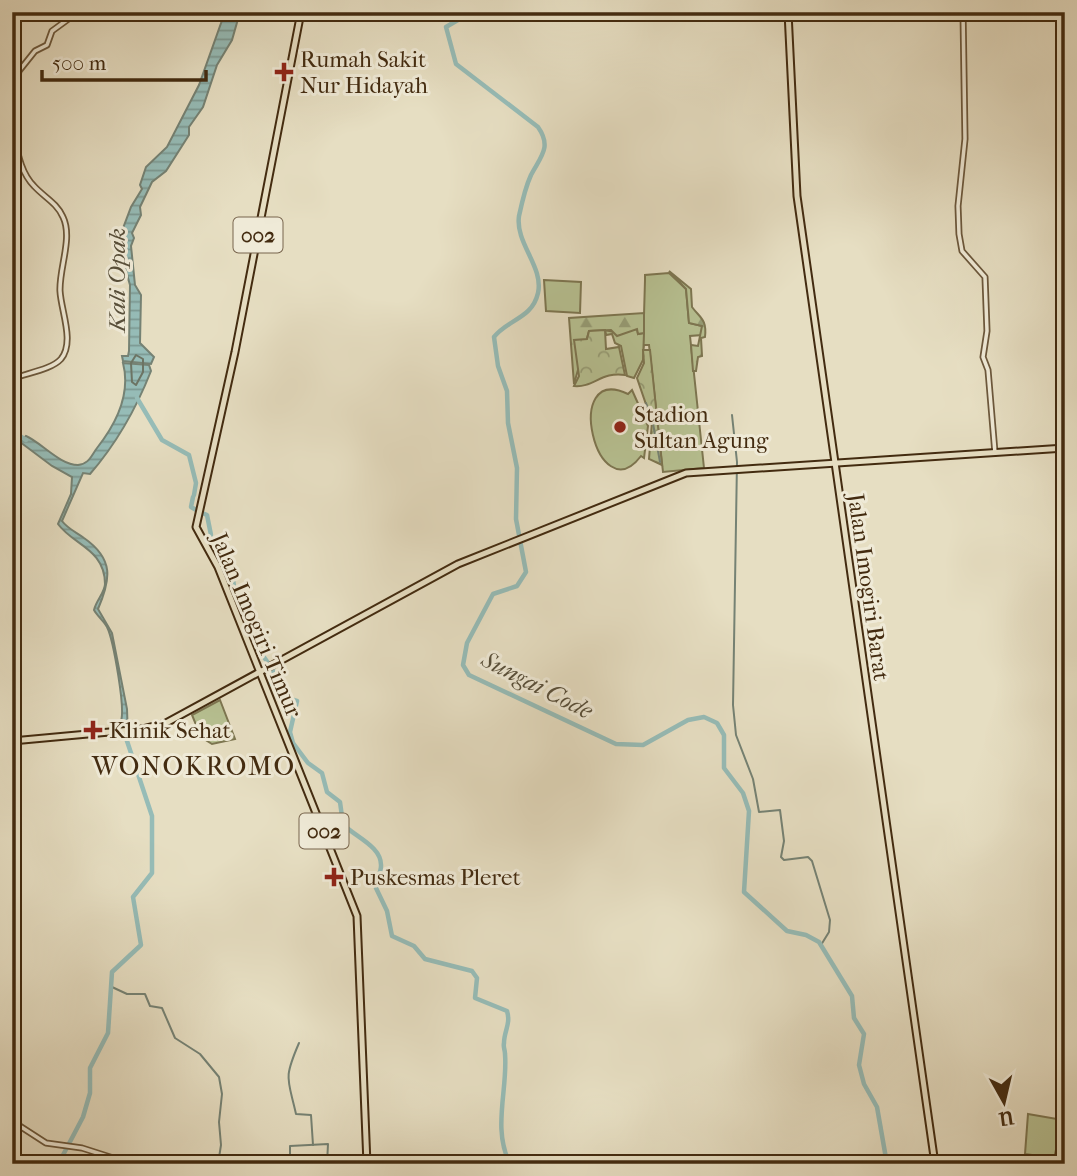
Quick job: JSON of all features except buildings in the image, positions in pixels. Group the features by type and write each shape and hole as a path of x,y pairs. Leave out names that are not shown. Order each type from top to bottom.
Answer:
{"main road":[{"name":"Jalan Imogiri Timur","path":"301,12 234,356 197,521 197,532 217,564 357,916 368,1164"},
{"name":"Jalan Imogiri Barat","path":"788,12 796,188 935,1164"},
{"path":"12,741 125,731 166,723 458,564 686,473 1065,448"}],"street":[{"path":"12,106 19,71 35,51 47,45 52,31 78,12"},
{"path":"964,12 965,139 959,229 962,251 985,277 988,331 983,356 988,370 995,453"},
{"path":"12,127 21,165 29,180 53,201 66,224 60,291 67,342 65,352 57,363 12,379"},
{"path":"12,1121 40,1140 77,1146 132,1164"}],"green space":[{"path":"669,271 691,289 692,307 705,326 705,337 701,338 702,356 698,357 696,371 693,371 691,345 698,346 702,326 689,323 686,289"},
{"path":"669,273 686,289 689,323 702,326 702,335 690,336 704,468 663,472 649,345 644,345 643,350 645,275"},
{"path":"544,280 581,282 580,313 546,311"},
{"path":"644,313 644,333 638,334 637,329 617,336 611,330 589,331 574,384 569,318"},
{"path":"637,329 638,334 644,333 643,360 634,378 627,376 621,346 615,343 612,334 606,335 605,330 618,333"},
{"path":"605,330 606,349 619,347 625,375 610,375 587,385 574,386 579,376 574,340 587,339 589,331"},
{"path":"643,350 650,350 662,465 649,459 652,422 637,378 644,363"},
{"name":"Stadion Sultan Agung","path":"608,390 628,394 632,390 648,426 644,458 641,456 625,469 611,466 600,453 593,435 591,415 596,398"},
{"path":"220,700 235,739 212,744 201,737 192,715"},
{"path":"1028,1114 1063,1120 1054,1158 1025,1154"}],"water":[{"path":"225,12 240,12 232,40 217,65 203,107 189,127 189,135 166,171 152,182 132,233 135,285 141,295 140,343 154,357 151,364 123,361 122,356 128,356 129,351 130,285 124,264 122,231 131,207 142,189 140,185 146,167 167,147 199,85"},
{"path":"123,363 149,365 151,371 117,438 90,474 83,473 62,521 94,546 105,562 106,588 98,609 112,633 127,709 128,738 125,739 120,723 121,692 113,646 107,627 94,610 105,587 104,572 94,555 58,524 71,494 72,477 20,442 26,436 71,464 78,465 87,461 116,419 125,386"}],"waterway":[{"name":"Sungai Code","path":"463,12 463,17 446,27 456,64 538,127 545,146 527,185 519,216 521,236 537,274 538,293 531,308 494,337 498,366 507,391 508,423 517,468 516,519 526,572 517,586 493,594 467,643 463,665 469,675 616,744 643,745 688,720 704,717 717,723 724,735 724,768 743,793 749,811 744,892 787,931 806,935 819,942 852,996 854,1018 864,1034 859,1065 864,1084 877,1107 887,1164"},
{"path":"137,398 162,440 189,455 196,483 194,495"},
{"path":"646,403 652,418 660,462"},
{"path":"732,415 737,462 733,705 736,735 753,779 759,812 780,810 784,841 781,857 784,860 808,857 812,861 830,920 829,932 821,945"},
{"name":"Kali Opak","path":"12,431 26,440"},
{"path":"193,497 191,507 198,511"},
{"path":"200,512 207,515 211,535"},
{"path":"217,538 231,564 237,609"},
{"path":"247,633 273,670 271,683 283,697 297,701 290,732 293,743 308,763 322,773 327,792 340,802 343,824 372,847 380,859 381,869 376,888 387,911 392,936 414,946 425,959 472,971 477,978 475,998 507,1011 501,1123 510,1164"},
{"path":"63,1164 62,1157 83,1117 90,1093 90,1068 108,1033 112,972 141,945 133,897 152,873 152,816 125,735"},
{"path":"112,987 127,994 145,994 150,1006 162,1008 175,1038 200,1054 219,1077 222,1094 218,1164"},
{"path":"299,1043 288,1079 296,1114 311,1115 313,1145"},
{"path":"290,1164 290,1146 328,1144 327,1164"}],"place":[{"name":"Rumah Sakit Nur Hidayah","path":"284,72"},
{"name":"Stadion Sultan Agung","path":"620,427"},
{"name":"Klinik Sehat","path":"93,730"},
{"name":"Puskesmas Pleret","path":"334,877"}],"district":[{"name":"WONOKROMO","path":"194,766"}]}
